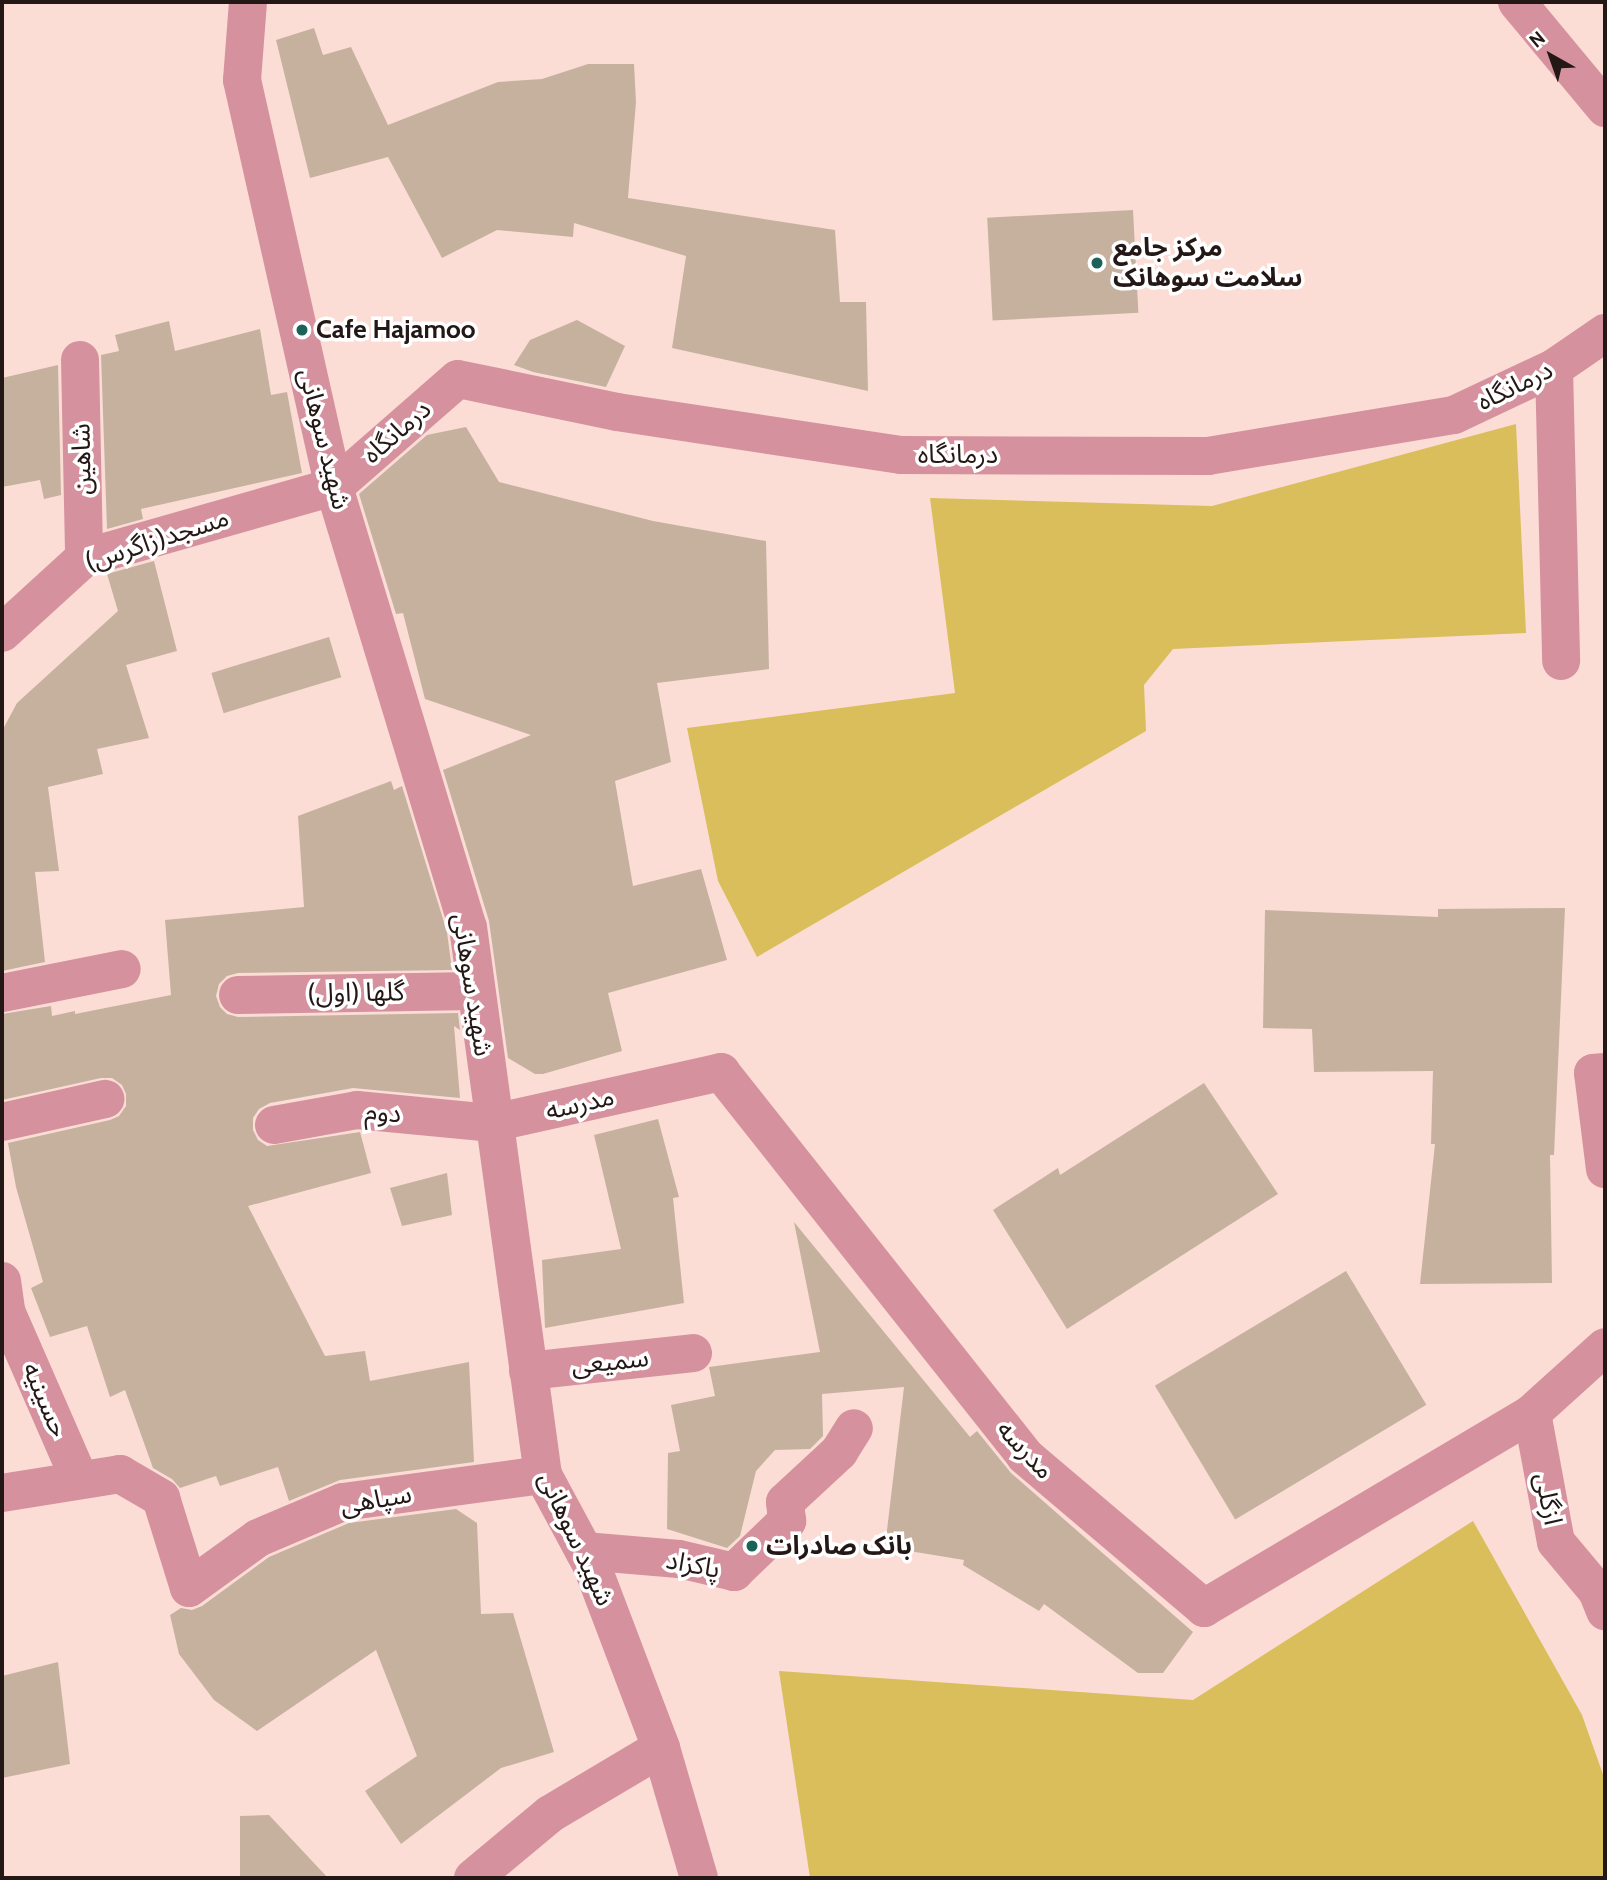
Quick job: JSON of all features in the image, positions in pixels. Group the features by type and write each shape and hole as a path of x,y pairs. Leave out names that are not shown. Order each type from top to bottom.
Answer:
{"street":[{"name":"شهید سوهانی","path":"248,2 242,80 334,487 468,927 474,991 542,1475 584,1551 661,1748 699,1878"},
{"path":"1517,2 1605,108"},
{"name":"درمانگاه","path":"334,487 458,379 617,412 901,455 1208,456 1454,415 1554,368 1605,333"},
{"name":"شاهین","path":"80,360 84,558"},
{"path":"1554,368 1561,661"},
{"name":"مسجد(زاگرس)","path":"2,633 84,558 334,487"},
{"path":"2,993 122,969"},
{"name":"گلها (اول)","path":"238,995 474,991"},
{"name":"مدرسه","path":"493,1124 721,1072 1025,1457 1204,1608 1532,1412 1605,1348"},
{"path":"1605,1072 1593,1073 1605,1169"},
{"path":"2,1122 105,1099"},
{"name":"دوم","path":"274,1125 357,1110 493,1124"},
{"name":"حسینیه","path":"3,1301 79,1478"},
{"name":"سمیعی","path":"527,1371 693,1353"},
{"name":"ازگلی","path":"1532,1412 1556,1542 1603,1597"},
{"name":"پاکزاد","path":"584,1551 679,1559 734,1573 788,1521 785,1502 839,1452 854,1428"},
{"name":"سپاهی","path":"79,1478 120,1474 161,1498 189,1588 258,1538 343,1502 542,1475"},
{"path":"2,1493 79,1478"},
{"path":"472,1878 550,1814 661,1748"}],"shaded area":[{"path":"1516,424 1526,633 1173,649 1144,685 1146,731 757,957 718,881 687,728 955,693 930,498 1212,506"},
{"path":"1473,1521 1582,1715 1605,1780 1605,1878 810,1878 779,1671 1193,1700"}],"building":[{"path":"314,28 323,55 351,47 388,125 498,82 542,79 588,64 634,64 636,102 628,198 835,230 840,302 866,302 868,391 672,348 686,256 574,223 573,237 497,230 442,258 388,157 310,178 276,40"},
{"name":"مرکز جامع سلامت سوهانک","path":"1133,210 1138,313 993,320 987,218"},
{"path":"577,320 625,346 606,387 533,372 514,365 530,340"},
{"path":"169,321 175,351 260,329 271,395 287,392 302,473 141,509 143,519 107,529 101,355 119,351 115,335"},
{"path":"58,365 61,495 44,499 40,480 2,487 2,378"},
{"path":"466,427 499,482 653,521 766,541 769,669 657,683 671,762 615,781 633,886 701,869 727,960 608,993 622,1051 543,1074 535,1074 508,1058 489,921 443,770 531,735 425,699 403,613 396,614 359,494 427,435"},
{"path":"154,561 177,651 126,665 149,738 97,749 103,774 48,787 59,871 35,872 45,962 2,971 2,731 17,703 118,611 107,574"},
{"path":"329,637 341,677 224,713 211,673"},
{"path":"391,781 394,790 402,786 447,932 452,970 238,973 227,976 219,984 216,996 220,1007 227,1014 238,1017 458,1013 460,1030 454,1026 460,1098 353,1088 270,1103 259,1109 253,1118 253,1130 258,1140 267,1146 360,1132 371,1173 248,1206 325,1356 365,1351 370,1381 469,1362 474,1462 340,1480 289,1501 278,1467 220,1486 216,1476 180,1488 172,1479 153,1468 125,1390 110,1397 87,1326 50,1337 31,1288 43,1282 16,1187 8,1143 110,1120 119,1116 126,1106 126,1094 122,1085 112,1078 101,1078 2,1100 2,1014 51,1006 52,1016 75,1011 75,1014 171,995 165,920 304,907 298,816"},
{"path":"1565,908 1554,1155 1550,1155 1552,1283 1420,1284 1435,1144 1431,1144 1433,1071 1314,1072 1312,1029 1263,1028 1265,910 1438,917 1438,909"},
{"path":"1204,1083 1278,1194 1067,1329 993,1210 1058,1168 1060,1175"},
{"path":"658,1119 679,1197 673,1198 684,1303 545,1328 542,1260 621,1249 594,1135"},
{"path":"447,1173 452,1215 402,1226 390,1188"},
{"path":"794,1222 970,1437 977,1431 1011,1473 1193,1632 1163,1673 1138,1673 1044,1604 1039,1611 963,1565 964,1560 885,1547 904,1387 822,1394 823,1436 810,1449 775,1450 756,1471 740,1536 727,1548 667,1529 668,1453 680,1451 671,1405 715,1396 709,1367 820,1352"},
{"path":"1346,1271 1426,1405 1235,1520 1155,1386"},
{"path":"456,1509 477,1523 481,1614 513,1613 554,1752 501,1768 401,1844 365,1791 417,1756 376,1650 257,1731 214,1700 179,1654 170,1615 181,1608 192,1610 202,1606 269,1557 349,1523"},
{"path":"58,1662 70,1764 2,1778 2,1676"},
{"path":"269,1815 328,1878 240,1878 240,1816"}],"place":[{"name":"مرکز جامع سلامت سوهانک","path":"1097,263"},
{"name":"Cafe Hajamoo","path":"302,330"},
{"name":"بانک صادرات","path":"752,1546"}]}
